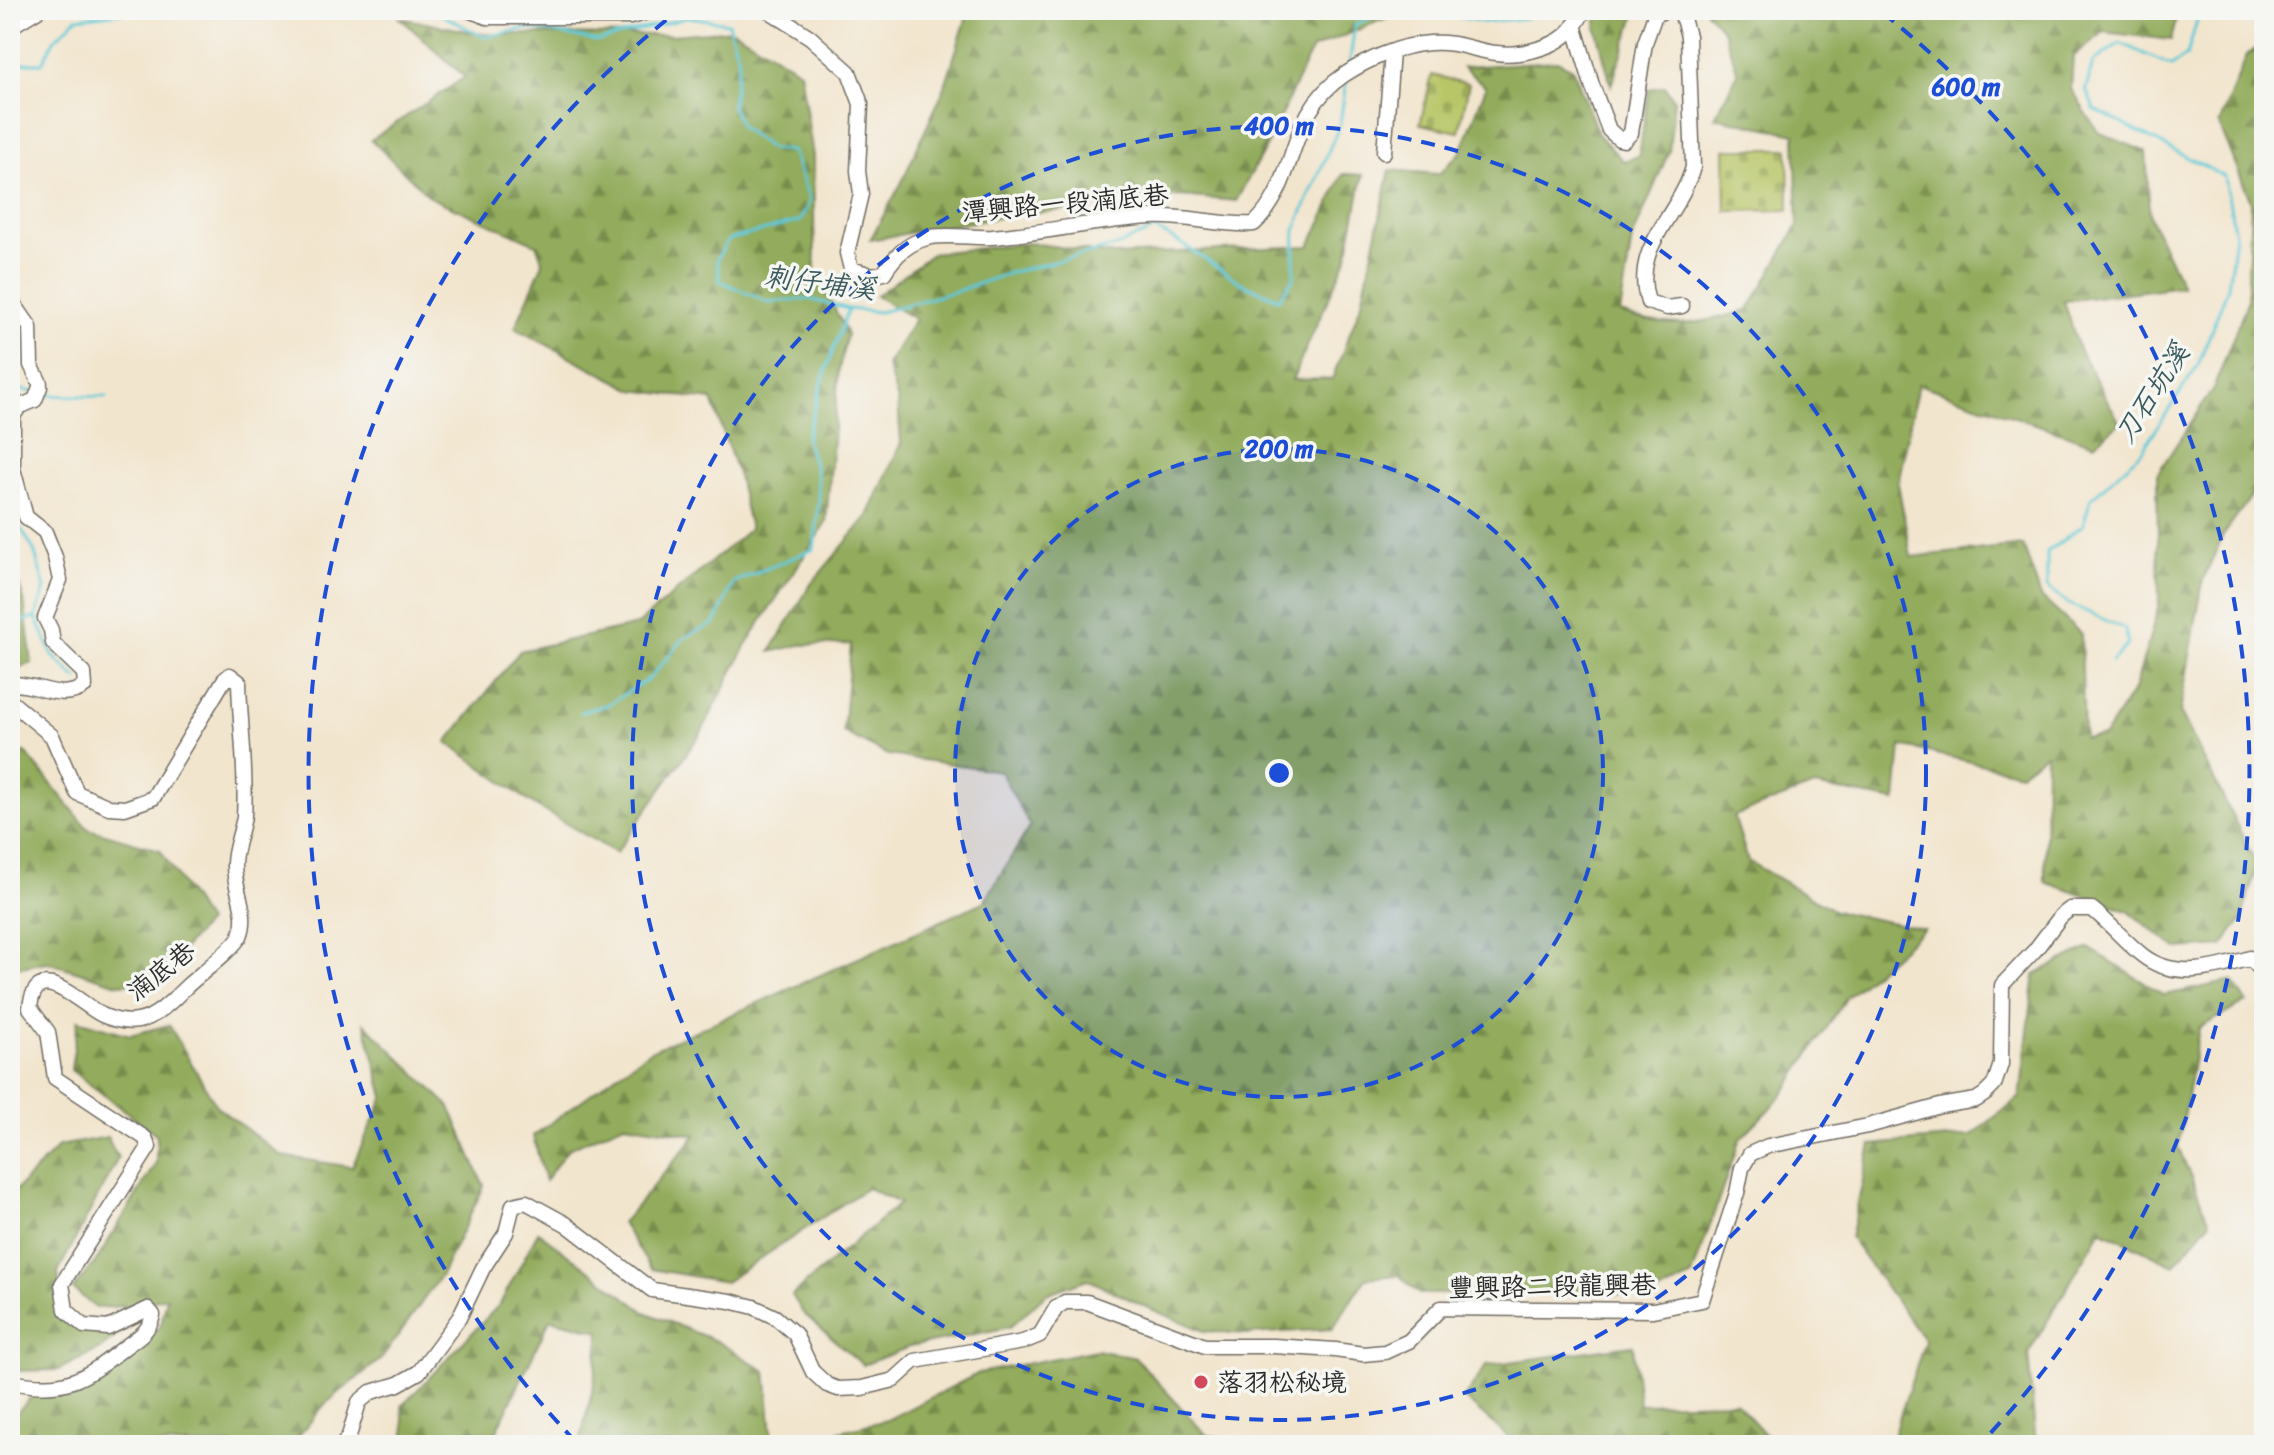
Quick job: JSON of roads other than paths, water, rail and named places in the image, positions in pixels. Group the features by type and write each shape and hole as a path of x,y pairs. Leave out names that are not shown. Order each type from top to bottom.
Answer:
{"street":[{"path":"10,27 38,10"},
{"path":"468,10 487,17 630,17 654,10"},
{"name":"潭興路一段湳底巷","path":"768,10 810,37 849,72 861,104 858,171 861,194 847,253 851,269 871,275 884,273 892,259 908,246 931,237 991,237 1151,217 1185,218 1231,226 1254,224 1270,209 1303,118 1320,95 1342,76 1372,60 1426,43 1457,43 1498,54 1529,51 1567,35 1584,10"},
{"path":"1574,25 1609,130 1624,140 1631,133 1645,43 1655,15 1666,10"},
{"path":"1672,10 1681,12 1688,36 1693,167 1688,185 1659,229 1642,272 1648,302 1667,308 1682,306"},
{"path":"1384,152 1392,53"},
{"path":"10,298 30,327 31,365 38,390 13,416 13,469 26,517 45,532 55,557 60,580 45,618 53,643 84,673 85,686 75,694 10,684"},
{"name":"湳底巷","path":"10,701 52,736 77,793 109,807 125,808 153,798 189,735 230,675 239,682 244,783 244,818 234,865 243,921 239,939 150,1017 138,1021 124,1022 101,1015 47,983 40,984 32,994 30,1008 48,1032 55,1078 145,1138 149,1147 62,1284 66,1310 84,1326 108,1328 141,1310 148,1309 153,1315 148,1329 83,1379 50,1386 10,1382"},
{"name":"豐興路二段龍興巷","path":"343,1445 349,1436 359,1402 371,1392 398,1384 419,1372 459,1318 483,1268 506,1233 513,1205 526,1202 545,1211 588,1239 652,1290 730,1301 775,1317 795,1334 813,1372 827,1385 838,1389 862,1388 894,1380 915,1361 1023,1342 1040,1335 1056,1308 1065,1302 1087,1302 1205,1346 1274,1346 1363,1354 1385,1352 1409,1341 1441,1308 1653,1310 1702,1300 1737,1193 1742,1168 1750,1154 1768,1146 1976,1100 1994,1085 2001,1064 2002,985 2070,909 2092,909 2144,956 2165,968 2191,970 2250,958 2264,973"}],"waterway":[{"name":"刺仔埔溪","path":"10,63 42,63 54,40 77,18 146,10"},
{"name":"刺仔埔溪","path":"433,10 484,37 529,28 598,41 689,17 728,23 739,60 732,106 741,127 771,149 792,151 810,201 800,221 728,240 717,259 720,281 768,302 809,299 848,309 880,312 1012,272 1114,247 1155,229 1241,283 1278,299 1294,278 1295,230 1340,124 1346,82"},
{"name":"刺仔埔溪","path":"1349,66 1355,25 1388,10"},
{"name":"刺仔埔溪","path":"1399,10 1439,13 1483,22 1527,18 1532,10"},
{"name":"刀石坑溪","path":"2112,661 2128,644 2125,629 2067,603 2047,587 2047,552 2083,525 2091,499 2142,451 2198,365 2228,287 2235,235 2225,177 2094,109 2086,89 2093,62 2120,43 2172,66 2187,55 2200,10"},
{"path":"581,712 607,705 649,679 684,638 715,623 734,582 814,549 819,502 817,474 806,438 826,369 848,310"},
{"path":"10,386 32,392"},
{"path":"43,395 107,397"},
{"name":"刺仔埔溪","path":"10,511 34,550 45,588 36,617 10,625"},
{"path":"36,617 53,656 77,679"}],"place":[{"name":"落羽松秘境","path":"1201,1382"}]}
